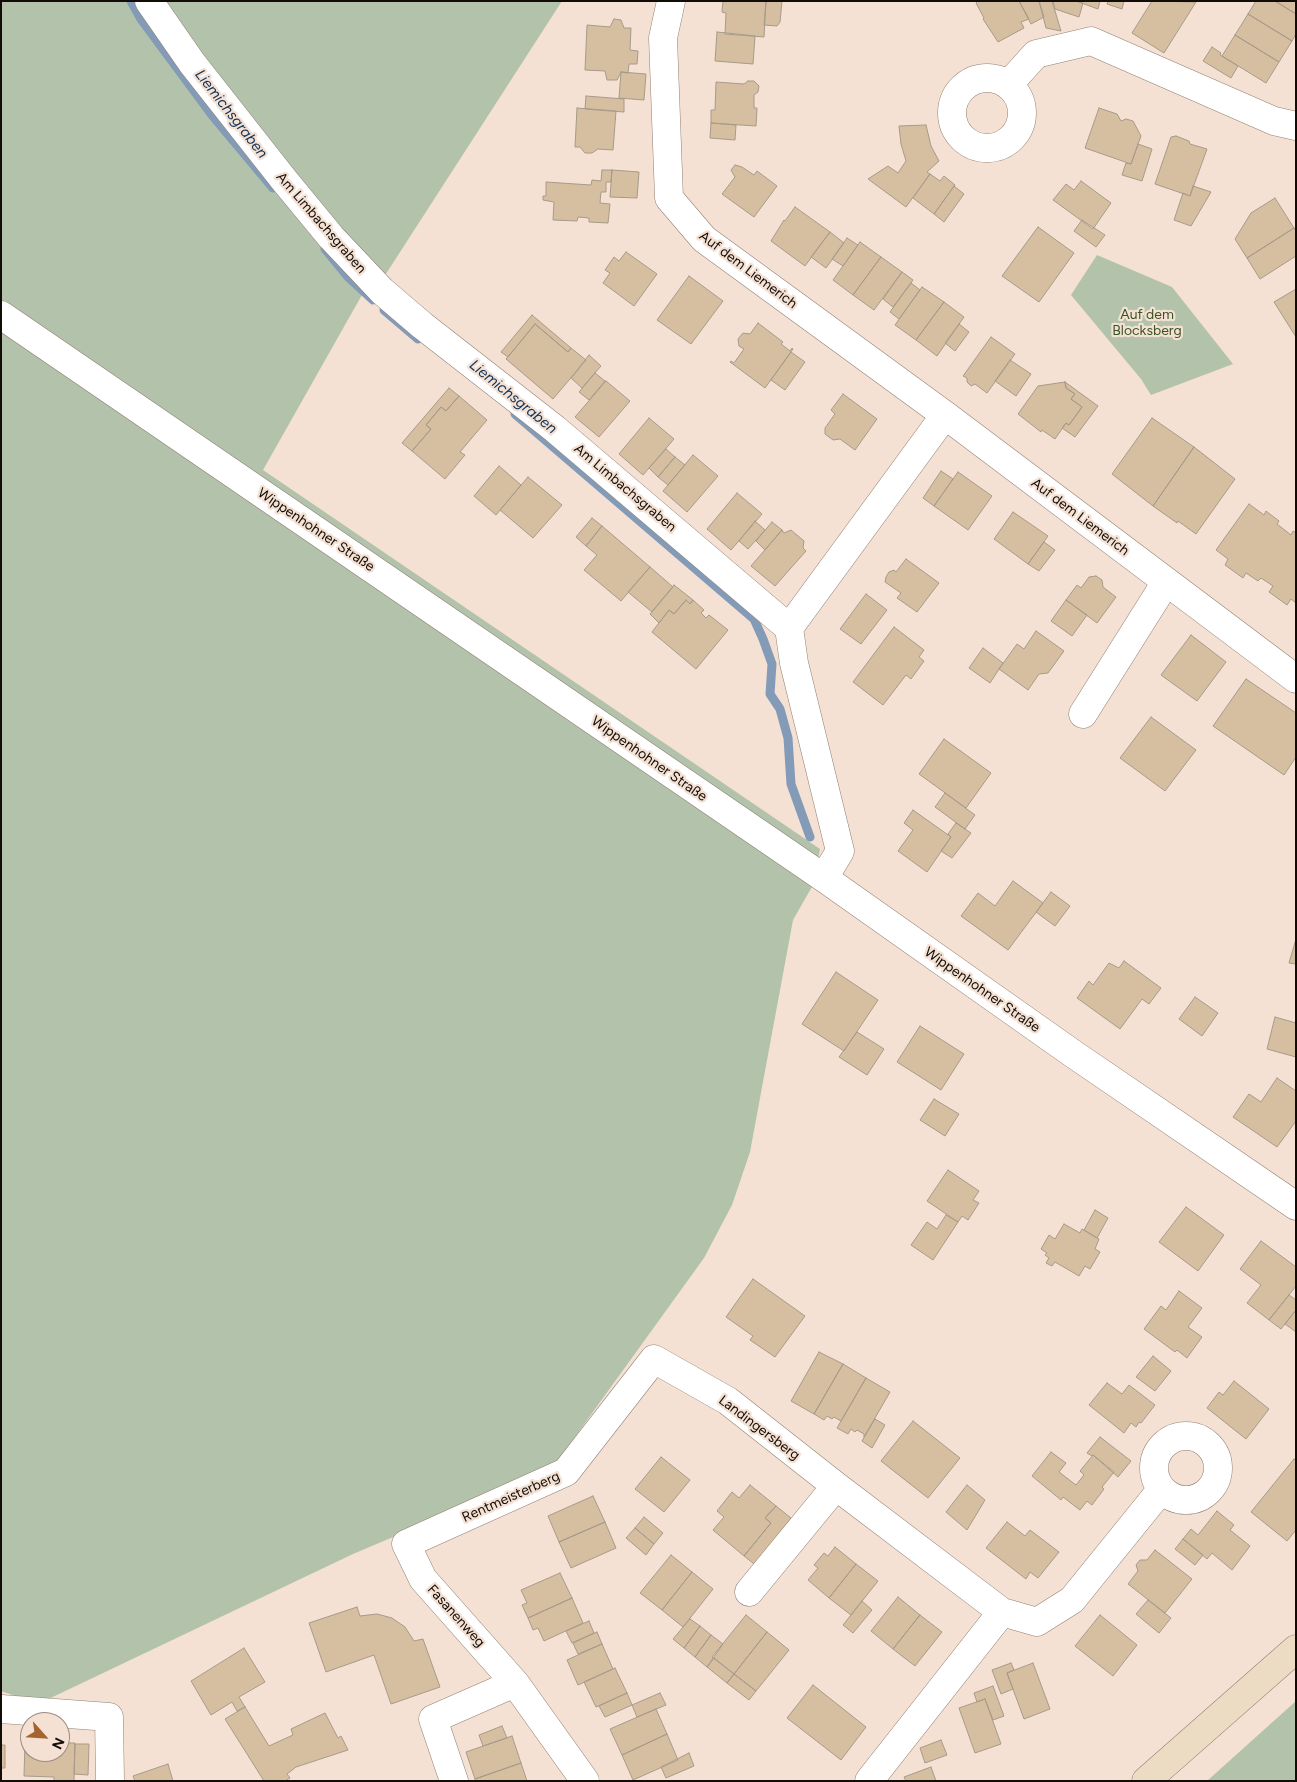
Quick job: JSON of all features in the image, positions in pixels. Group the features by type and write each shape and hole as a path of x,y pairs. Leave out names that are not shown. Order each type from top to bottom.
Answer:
{"main road":[{"path":"1146,1781 1296,1650"}],"street":[{"name":"Am Limbachsgraben","path":"149,1 192,63 284,180 331,237 382,291 423,326 555,429 790,628"},
{"name":"Auf dem Liemerich","path":"671,1 663,38 669,198 704,239 945,415 1296,679"},
{"path":"1008,85 1036,54 1091,41 1274,121 1296,126"},
{"name":"Wippenhohner Straße","path":"1,315 824,878 1080,1058 1296,1206"},
{"path":"824,878 840,851 794,663 790,628 945,415"},
{"path":"1083,714 1166,582"},
{"name":"Landingersberg","path":"654,1359 728,1401 1002,1612 1037,1622 1072,1600 1161,1490"},
{"name":"Rentmeisterberg","path":"406,1544 566,1472 654,1359"},
{"path":"749,1592 836,1486"},
{"name":"Fasanenweg","path":"406,1544 423,1580 515,1683 585,1781"},
{"path":"869,1781 1002,1612"},
{"path":"454,1781 433,1719 515,1683"},
{"path":"1,1709 109,1717 110,1781"}],"green space":[{"path":"1,1 562,1 382,280 367,286 263,470 820,849 813,885 793,920 750,1152 732,1205 704,1258 551,1470 353,1554 38,1704 1,1691"},
{"name":"Auf dem Blocksberg","path":"1097,255 1172,287 1233,364 1151,395 1141,379 1071,295"},
{"path":"1296,1701 1296,1781 1207,1781"}],"building":[{"path":"723,1 766,1 764,37 725,34 726,13 722,12"},
{"path":"766,1 782,1 780,22 777,26 764,25"},
{"path":"978,1 1019,1 1029,19 1021,22 1024,28 998,42 983,19 976,3"},
{"path":"1019,1 1039,1 1044,17 1031,24"},
{"path":"1039,1 1052,1 1061,31 1046,28"},
{"path":"1053,1 1076,1 1083,3 1079,17 1055,9"},
{"path":"1076,1 1100,1 1098,9"},
{"path":"1108,1 1124,1 1122,9 1107,4"},
{"path":"1152,1 1196,2 1164,53 1132,33"},
{"path":"1256,1 1275,1 1296,14 1296,34 1292,41 1248,14"},
{"path":"1275,1 1296,1 1296,14"},
{"path":"1248,14 1292,41 1279,62 1235,35"},
{"path":"614,19 621,20 624,28 631,28 630,50 638,51 637,64 629,64 628,73 621,72 617,80 607,80 605,71 585,70 587,25 610,27"},
{"path":"717,32 755,36 753,64 715,61"},
{"path":"1235,35 1279,62 1266,83 1222,56"},
{"path":"1212,47 1221,53 1220,55 1238,66 1231,78 1203,61"},
{"path":"621,72 646,74 644,100 619,98"},
{"path":"748,81 754,81 759,86 758,92 754,95 754,108 757,108 756,126 711,123 711,110 715,110 716,82 744,84"},
{"path":"586,96 624,99 624,112 585,109"},
{"path":"577,108 616,111 613,150 598,149 592,153 585,153 580,147 575,147"},
{"path":"1099,108 1117,114 1121,121 1126,119 1133,121 1141,136 1131,164 1085,148"},
{"path":"711,123 736,125 735,140 710,138"},
{"path":"926,125 931,146 939,161 927,172 930,174 906,207 868,179 888,166 898,173 906,161 901,144 899,126"},
{"path":"1176,136 1189,141 1190,144 1207,149 1190,196 1155,184 1171,137"},
{"path":"1138,144 1152,149 1142,181 1122,175 1126,163 1131,164"},
{"path":"735,165 754,175 757,171 777,186 754,217 722,194 735,177 731,170"},
{"path":"602,170 612,170 611,182 606,182 606,192 601,192 600,203 610,204 608,223 589,222 589,218 578,217 577,221 553,220 554,202 543,200 543,196 546,196 546,182 591,185 592,180 601,181"},
{"path":"612,170 639,172 637,198 610,197"},
{"path":"930,174 940,181 944,176 955,185 934,214 913,198"},
{"path":"1081,181 1111,203 1093,229 1053,200 1066,184 1074,190"},
{"path":"954,186 964,194 944,222 934,214"},
{"path":"1193,186 1211,192 1191,226 1174,220 1183,193 1190,196"},
{"path":"1275,198 1294,228 1247,258 1235,239 1251,213"},
{"path":"795,207 830,232 805,266 771,241"},
{"path":"1082,220 1105,235 1096,247 1074,231"},
{"path":"1038,227 1074,253 1039,302 1002,276"},
{"path":"1294,228 1296,231 1296,256 1260,279 1247,258"},
{"path":"830,232 844,243 826,268 811,257"},
{"path":"847,238 858,245 843,266 832,259"},
{"path":"860,242 881,257 853,295 833,280"},
{"path":"626,252 657,274 634,306 603,283 610,273 605,270 614,257 619,261"},
{"path":"881,257 902,272 874,310 853,295"},
{"path":"902,272 913,280 893,307 883,299"},
{"path":"689,276 723,301 691,344 657,320"},
{"path":"911,283 920,290 899,319 890,312"},
{"path":"922,287 944,302 916,340 895,325"},
{"path":"1296,289 1296,337 1274,302"},
{"path":"944,302 964,317 937,356 916,340"},
{"path":"532,315 571,348 568,352 535,324 508,357 501,352"},
{"path":"758,323 783,342 781,344 790,351 793,349 765,388 730,362 734,363 744,349 739,346 738,339 743,333 750,334"},
{"path":"535,324 568,352 571,348 586,360 553,399 506,359"},
{"path":"959,324 969,332 955,351 945,343"},
{"path":"991,337 1015,354 987,393 975,384 971,386 967,382 967,378 963,376"},
{"path":"791,352 805,362 785,390 771,380"},
{"path":"589,355 601,366 582,388 571,378"},
{"path":"1010,360 1031,374 1016,396 995,381"},
{"path":"595,373 605,381 589,400 579,392"},
{"path":"606,381 630,401 599,437 575,417"},
{"path":"1065,382 1066,388 1075,394 1071,399 1082,407 1069,425 1066,423 1055,439 1042,430 1041,432 1018,414 1038,386"},
{"path":"1065,382 1098,406 1075,437 1062,428 1066,423 1069,425 1082,407 1071,399 1075,394 1066,388"},
{"path":"449,388 459,396 446,411 441,407 426,425 431,429 412,451 402,443"},
{"path":"843,394 877,419 855,450 840,439 833,440 825,434 825,428 835,414 831,410"},
{"path":"459,396 487,420 460,452 465,455 445,479 412,451 431,429 426,425 441,407 446,411"},
{"path":"649,418 674,439 643,475 619,454"},
{"path":"1152,418 1194,447 1153,506 1112,474"},
{"path":"1194,447 1235,479 1196,534 1153,506"},
{"path":"666,449 675,457 658,477 649,468"},
{"path":"693,455 718,476 687,512 663,491"},
{"path":"675,457 685,465 668,485 658,477"},
{"path":"499,466 521,485 496,515 474,496"},
{"path":"941,471 953,479 934,506 923,498"},
{"path":"958,472 992,496 968,530 934,506"},
{"path":"528,477 562,505 533,538 500,510"},
{"path":"737,493 762,514 731,550 707,529"},
{"path":"1249,504 1264,515 1266,511 1279,521 1277,524 1291,535 1293,531 1296,533 1296,603 1291,599 1287,605 1269,592 1273,586 1261,578 1258,581 1246,573 1243,578 1225,565 1228,559 1216,550"},
{"path":"1013,512 1048,536 1028,564 994,539"},
{"path":"592,518 602,526 586,546 576,537"},
{"path":"755,521 765,530 748,549 739,541"},
{"path":"772,522 782,530 765,550 756,541"},
{"path":"602,526 650,567 621,601 584,570 597,555 586,546"},
{"path":"782,530 784,533 791,530 804,541 803,548 806,551 775,586 751,566"},
{"path":"1044,542 1055,550 1039,571 1028,564"},
{"path":"906,559 939,583 917,612 897,598 901,593 885,582 889,572 894,570 896,572"},
{"path":"650,567 673,587 652,612 628,592"},
{"path":"1096,576 1102,580 1103,587 1116,597 1097,623 1066,600 1077,585 1081,588 1089,577"},
{"path":"674,585 693,600 690,604 686,600 674,614 669,610 659,623 650,614"},
{"path":"866,594 887,610 861,644 840,629"},
{"path":"686,600 690,604 693,600 704,610 701,613 706,618 709,615 728,630 696,669 652,632 669,610 674,614"},
{"path":"1066,600 1087,615 1072,636 1051,621"},
{"path":"894,627 924,650 919,657 924,661 911,679 906,675 883,705 853,682"},
{"path":"1036,631 1064,651 1048,673 1039,674 1028,690 999,669 1017,644 1024,649"},
{"path":"1191,635 1226,662 1197,701 1161,675"},
{"path":"983,648 1003,663 990,683 969,668"},
{"path":"1246,679 1296,713 1296,757 1284,775 1213,726"},
{"path":"1151,717 1196,750 1165,791 1120,758"},
{"path":"944,739 991,773 966,808 919,774"},
{"path":"945,793 975,815 965,829 935,807"},
{"path":"913,810 951,837 927,872 898,851 913,830 904,823"},
{"path":"956,823 971,833 952,858 941,851 951,837 948,834"},
{"path":"1013,881 1043,903 1008,950 961,916 978,893 995,906"},
{"path":"1051,892 1070,906 1055,926 1036,912"},
{"path":"1296,939 1296,964 1289,963"},
{"path":"1124,961 1161,988 1149,1004 1142,999 1120,1029 1077,998 1089,981 1093,985 1109,963 1119,968"},
{"path":"836,972 878,1000 844,1051 802,1024"},
{"path":"1195,997 1218,1013 1202,1036 1179,1019"},
{"path":"1275,1017 1296,1023 1296,1057 1267,1049"},
{"path":"920,1026 964,1054 941,1090 897,1062"},
{"path":"857,1032 884,1049 867,1075 839,1057"},
{"path":"1277,1078 1296,1091 1296,1121 1277,1147 1233,1117 1249,1094 1261,1102"},
{"path":"934,1099 959,1114 945,1136 920,1120"},
{"path":"948,1170 979,1191 973,1200 979,1203 968,1220 962,1216 958,1222 927,1201"},
{"path":"1186,1207 1224,1235 1198,1271 1159,1242"},
{"path":"1095,1210 1108,1218 1097,1238 1084,1230"},
{"path":"946,1215 958,1222 933,1260 911,1245 927,1222 937,1229"},
{"path":"1064,1224 1080,1233 1082,1229 1099,1239 1095,1249 1100,1252 1090,1269 1085,1266 1079,1276 1055,1262 1052,1266 1046,1263 1049,1258 1045,1255 1047,1253 1041,1249 1049,1235 1055,1239"},
{"path":"1261,1241 1296,1267 1296,1286 1269,1320 1247,1303 1261,1285 1240,1269"},
{"path":"753,1279 805,1316 775,1357 750,1340 753,1336 726,1317"},
{"path":"1179,1291 1202,1308 1188,1327 1202,1337 1187,1358 1177,1350 1175,1352 1144,1329 1161,1306 1166,1310"},
{"path":"1289,1295 1296,1300 1296,1310 1281,1329 1269,1320"},
{"path":"1296,1310 1296,1332 1285,1324"},
{"path":"819,1352 843,1364 814,1414 791,1401"},
{"path":"1153,1356 1171,1371 1155,1391 1136,1377"},
{"path":"843,1364 866,1378 841,1421 827,1416 824,1420 814,1414"},
{"path":"866,1378 890,1392 864,1437 864,1434 857,1430 855,1432 851,1429 848,1434 837,1428"},
{"path":"1234,1381 1269,1409 1246,1439 1207,1408 1219,1392 1223,1395"},
{"path":"1107,1383 1122,1394 1129,1385 1155,1405 1141,1423 1139,1422 1136,1427 1131,1423 1124,1433 1089,1405"},
{"path":"875,1419 885,1425 872,1448 862,1441"},
{"path":"913,1421 960,1458 928,1498 881,1461"},
{"path":"1100,1437 1131,1461 1118,1477 1093,1455 1087,1453"},
{"path":"1051,1452 1066,1463 1059,1472 1076,1485 1084,1475 1080,1471 1093,1455 1114,1472 1102,1487 1104,1489 1092,1505 1087,1501 1080,1510 1063,1497 1061,1500 1032,1476"},
{"path":"661,1457 690,1480 664,1512 635,1489"},
{"path":"1294,1459 1296,1461 1296,1530 1287,1541 1251,1512"},
{"path":"750,1485 776,1506 765,1518 771,1523 744,1556 713,1530 724,1517 717,1511 732,1492 739,1498"},
{"path":"967,1485 985,1500 967,1530 946,1512"},
{"path":"593,1496 605,1522 559,1542 548,1516"},
{"path":"776,1506 791,1518 765,1552 758,1567 744,1556 771,1523 765,1518"},
{"path":"1217,1511 1234,1525 1230,1530 1250,1546 1232,1570 1212,1553 1207,1559 1183,1539 1191,1529 1198,1535"},
{"path":"644,1517 663,1533 654,1544 635,1528"},
{"path":"605,1522 616,1548 571,1568 559,1542"},
{"path":"1007,1522 1025,1536 1030,1530 1059,1552 1038,1578 1030,1572 1026,1579 986,1548"},
{"path":"635,1528 654,1544 646,1555 626,1538"},
{"path":"1183,1539 1203,1555 1195,1565 1175,1549"},
{"path":"835,1547 856,1564 829,1598 808,1580 818,1568 814,1565 824,1553 828,1556"},
{"path":"1155,1550 1192,1579 1165,1613 1128,1584 1138,1571 1136,1565 1140,1560 1147,1560"},
{"path":"671,1555 692,1572 662,1610 640,1593"},
{"path":"856,1564 878,1581 851,1615 829,1598"},
{"path":"692,1572 713,1589 683,1627 662,1610"},
{"path":"560,1573 572,1598 528,1618 522,1605 527,1603 521,1590"},
{"path":"898,1597 920,1615 893,1649 871,1631"},
{"path":"572,1598 583,1623 544,1641 538,1628 533,1630 528,1618"},
{"path":"1148,1600 1171,1618 1159,1633 1136,1614"},
{"path":"862,1601 872,1610 853,1633 843,1625"},
{"path":"357,1607 360,1616 377,1614 392,1618 405,1627 414,1641 423,1639 440,1687 391,1704 374,1655 326,1672 309,1623"},
{"path":"746,1615 767,1632 734,1674 712,1657"},
{"path":"920,1615 942,1632 915,1666 893,1649"},
{"path":"1100,1615 1137,1645 1113,1676 1075,1646"},
{"path":"690,1619 700,1626 684,1648 673,1639"},
{"path":"589,1621 594,1633 572,1643 566,1631"},
{"path":"700,1626 711,1635 695,1657 684,1648"},
{"path":"597,1632 602,1644 578,1654 573,1643"},
{"path":"767,1632 789,1650 756,1691 734,1674"},
{"path":"711,1635 723,1644 707,1667 695,1657"},
{"path":"602,1644 613,1669 578,1685 567,1660"},
{"path":"244,1648 265,1682 239,1697 245,1707 237,1711 232,1702 211,1715 191,1681"},
{"path":"714,1658 734,1674 727,1683 707,1667"},
{"path":"1011,1663 1014,1670 1007,1673 1013,1689 1001,1694 992,1670"},
{"path":"1033,1663 1050,1709 1024,1719 1007,1673"},
{"path":"615,1668 627,1693 596,1707 584,1682"},
{"path":"734,1674 756,1691 749,1700 727,1683"},
{"path":"813,1685 866,1727 841,1760 787,1718"},
{"path":"993,1686 1004,1716 993,1720 985,1699 977,1702 974,1693"},
{"path":"627,1693 632,1705 605,1717 599,1706"},
{"path":"660,1693 666,1705 637,1717 632,1705"},
{"path":"985,1699 1001,1744 975,1753 959,1708"},
{"path":"245,1707 269,1746 293,1735 291,1729 325,1713 338,1738 341,1736 348,1750 296,1767 287,1774 290,1778 285,1781 264,1781 225,1719"},
{"path":"656,1709 667,1734 622,1755 610,1729"},
{"path":"502,1726 507,1738 483,1746 479,1735"},
{"path":"667,1734 678,1760 633,1780 622,1755"},
{"path":"512,1736 521,1763 475,1779 466,1752"},
{"path":"941,1740 947,1755 925,1763 920,1748"},
{"path":"70,1743 75,1743 74,1781 54,1781 54,1777 24,1776 24,1762 70,1762"},
{"path":"75,1744 89,1744 88,1775 74,1774"},
{"path":"1,1745 5,1745 5,1768 1,1768"},
{"path":"689,1753 694,1766 666,1778 661,1767"},
{"path":"521,1763 527,1781 475,1781 475,1779"},
{"path":"168,1764 173,1781 135,1781 133,1776"},
{"path":"931,1767 936,1781 906,1781 904,1777"}],"waterway":[{"name":"Liemichsgraben","path":"131,1 141,19 212,115 273,188"},
{"name":"Liemichsgraben","path":"325,249 348,277 373,300"},
{"name":"Liemichsgraben","path":"384,310 418,339"},
{"name":"Liemichsgraben","path":"515,414 754,619 772,664 770,694 780,709 788,738 791,784 810,837"}]}
